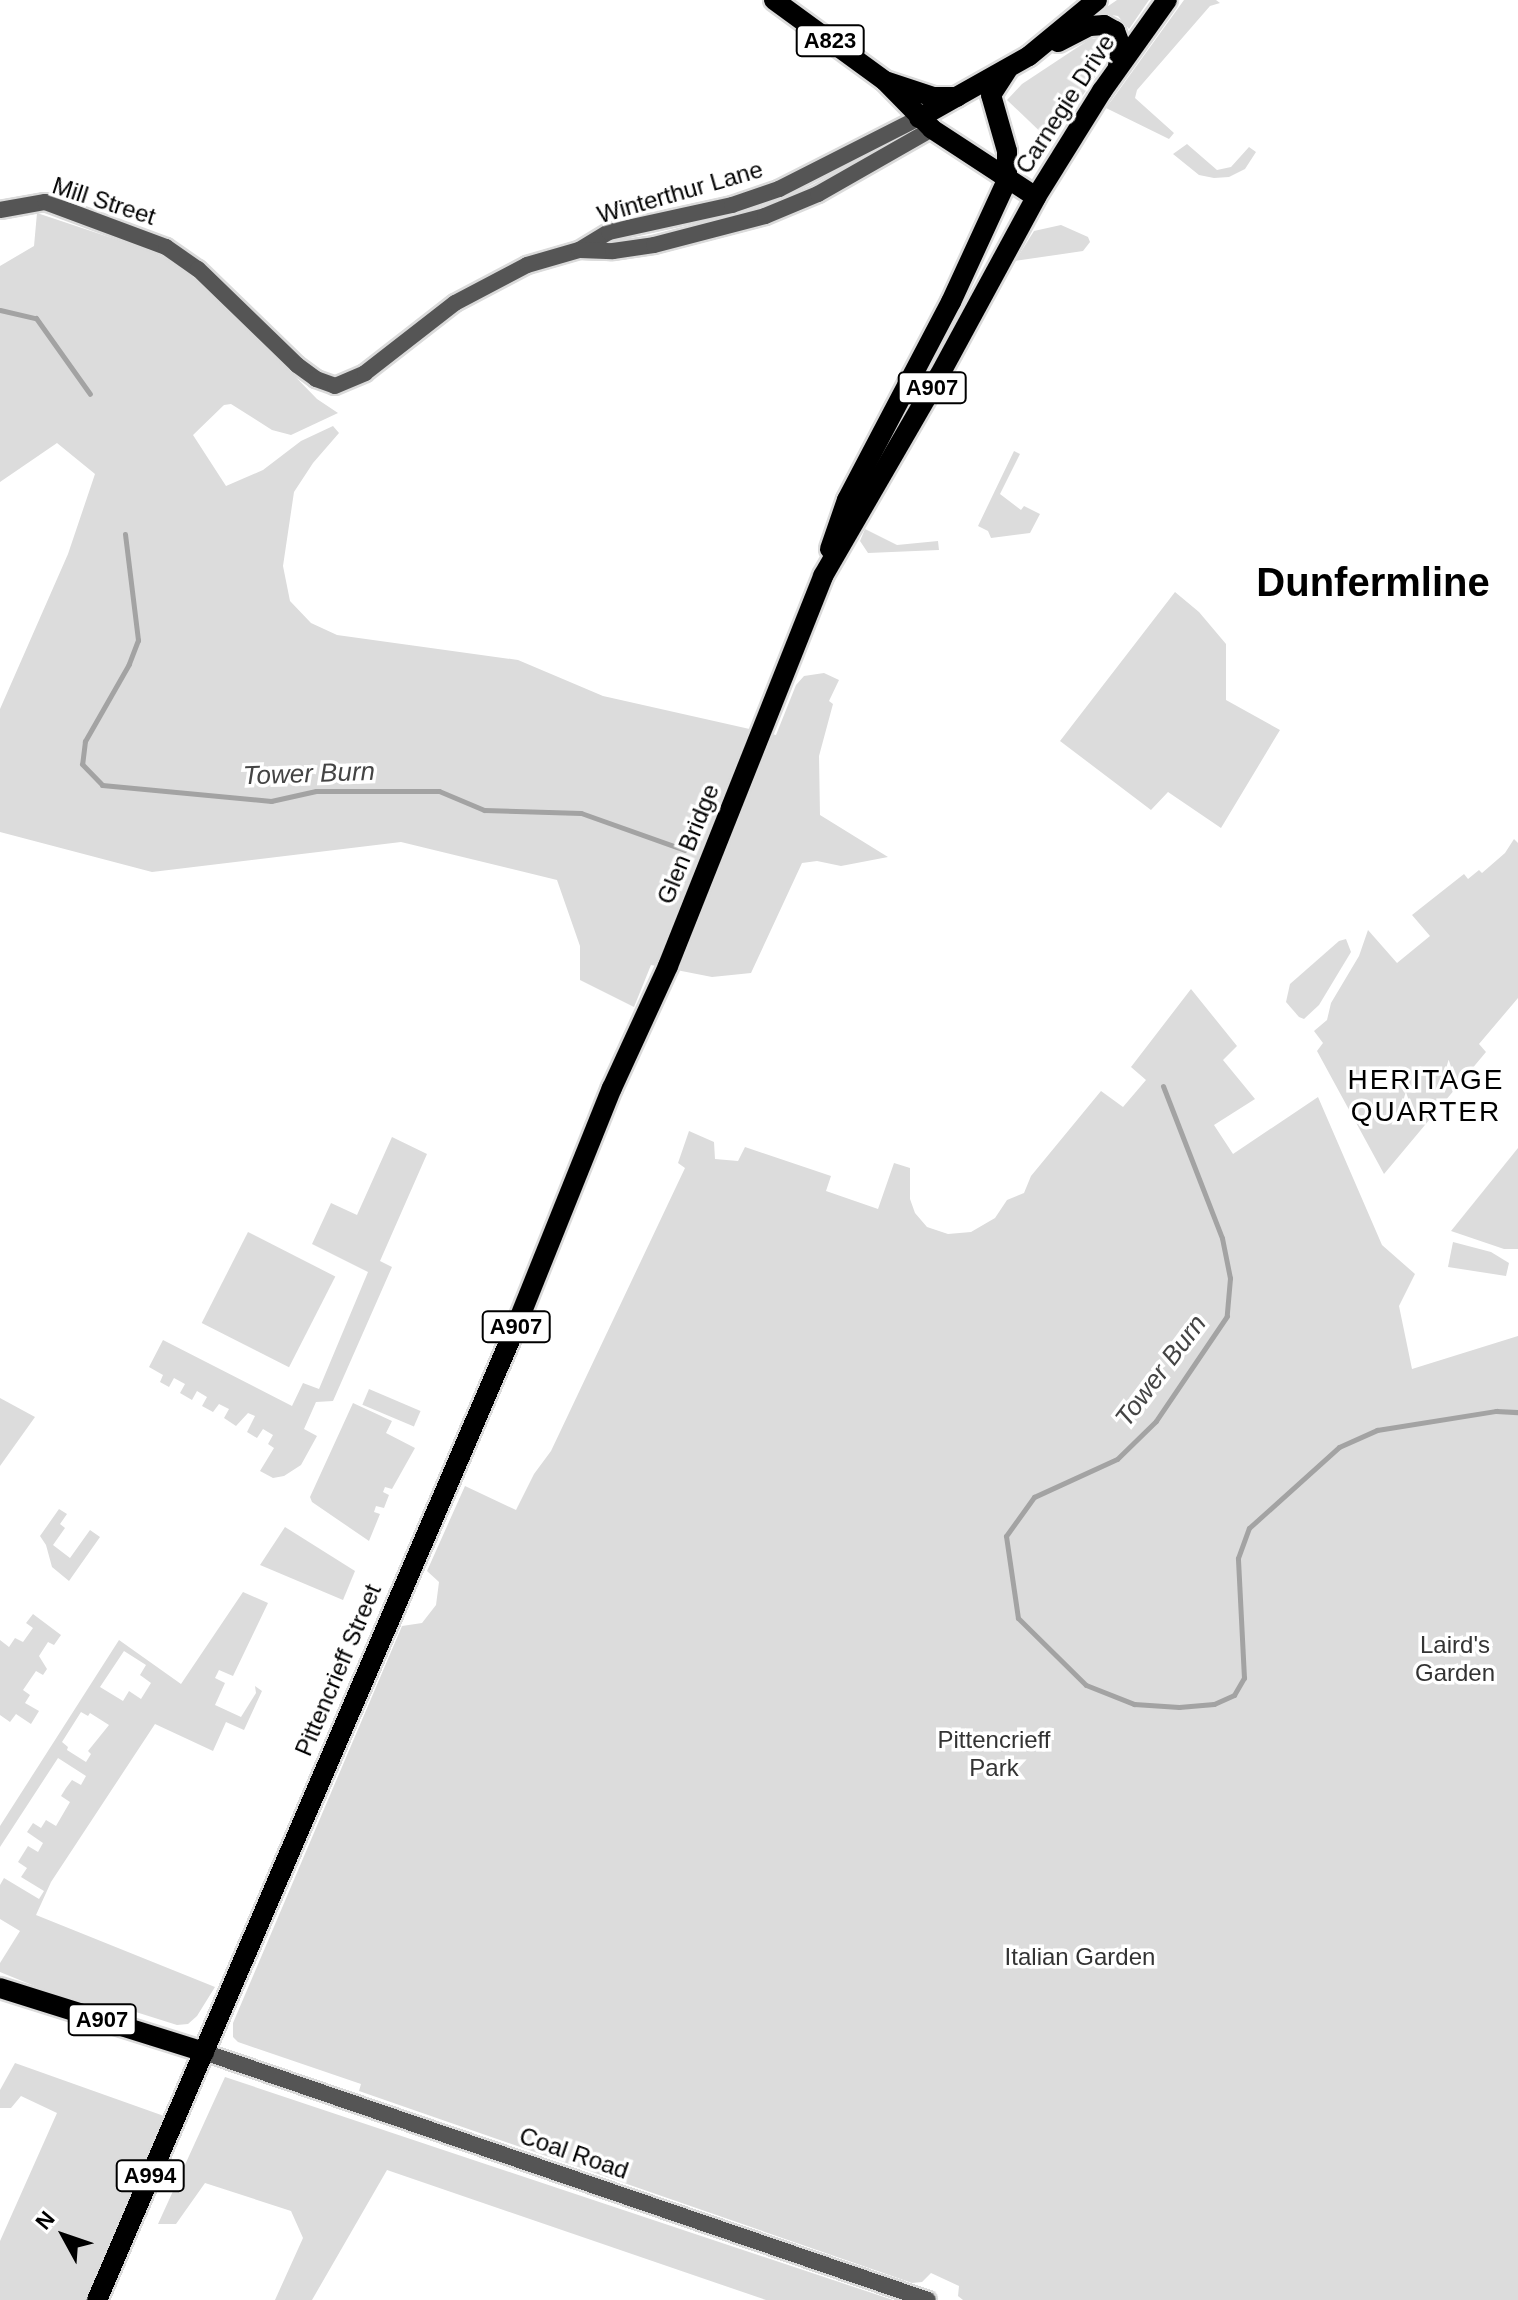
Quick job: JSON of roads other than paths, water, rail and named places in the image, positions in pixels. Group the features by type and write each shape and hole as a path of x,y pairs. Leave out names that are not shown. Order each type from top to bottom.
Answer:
{"main road":[{"name":"A823","path":"774,0 885,81 926,124"},
{"name":"Carnegie Drive","path":"926,124 957,97 1029,56 1097,0"},
{"name":"Carnegie Drive","path":"1036,197 1118,68 1167,0"},
{"path":"1029,56 1090,26 1104,25 1115,31 1121,47 1118,68"},
{"name":"Carnegie Drive","path":"1007,70 991,95 1007,151 1007,180"},
{"name":"A823","path":"885,81 933,97 957,97"},
{"path":"926,124 1036,197"},
{"name":"A907","path":"823,576 847,500 951,302 1007,180"},
{"name":"A907","path":"823,576 939,376 1036,197"},
{"name":"Glen Bridge","path":"627,1061 668,966 823,576"},
{"name":"Pittencrieff Street","path":"97,2300 517,1324 612,1088 627,1061"},
{"name":"A907","path":"0,1988 204,2052"}],"street":[{"name":"Winterthur Lane","path":"527,265 579,250 609,232 732,205 779,189 926,124"},
{"name":"Mill Street","path":"0,210 45,202 166,247 189,262 297,365 316,379 335,386 365,373 455,303 527,265"},
{"name":"Coal Road","path":"204,2052 928,2300"}],"waterway":[{"name":"Tower Burn","path":"0,310 36,318 90,394"},
{"name":"Tower Burn","path":"125,534 138,640 129,664 85,741 82,764 102,785 271,801 316,791 439,791 484,810 581,813 685,850"},
{"name":"Tower Burn","path":"1163,1086 1222,1238 1230,1278 1227,1316 1156,1421 1117,1459 1034,1497 1006,1536 1018,1618 1086,1685 1134,1704 1179,1707 1214,1704 1234,1695 1244,1678 1238,1558 1249,1528 1339,1447 1377,1430 1496,1411 1518,1412"}],"district":[{"name":"Dunfermline","path":"1373,582"},
{"name":"HERITAGE QUARTER","path":"1426,1096"}],"park label":[{"name":"Laird's Garden","path":"1455,1659"},
{"name":"Pittencrieff Park","path":"994,1754"},
{"name":"Italian Garden","path":"1080,1957"}]}
